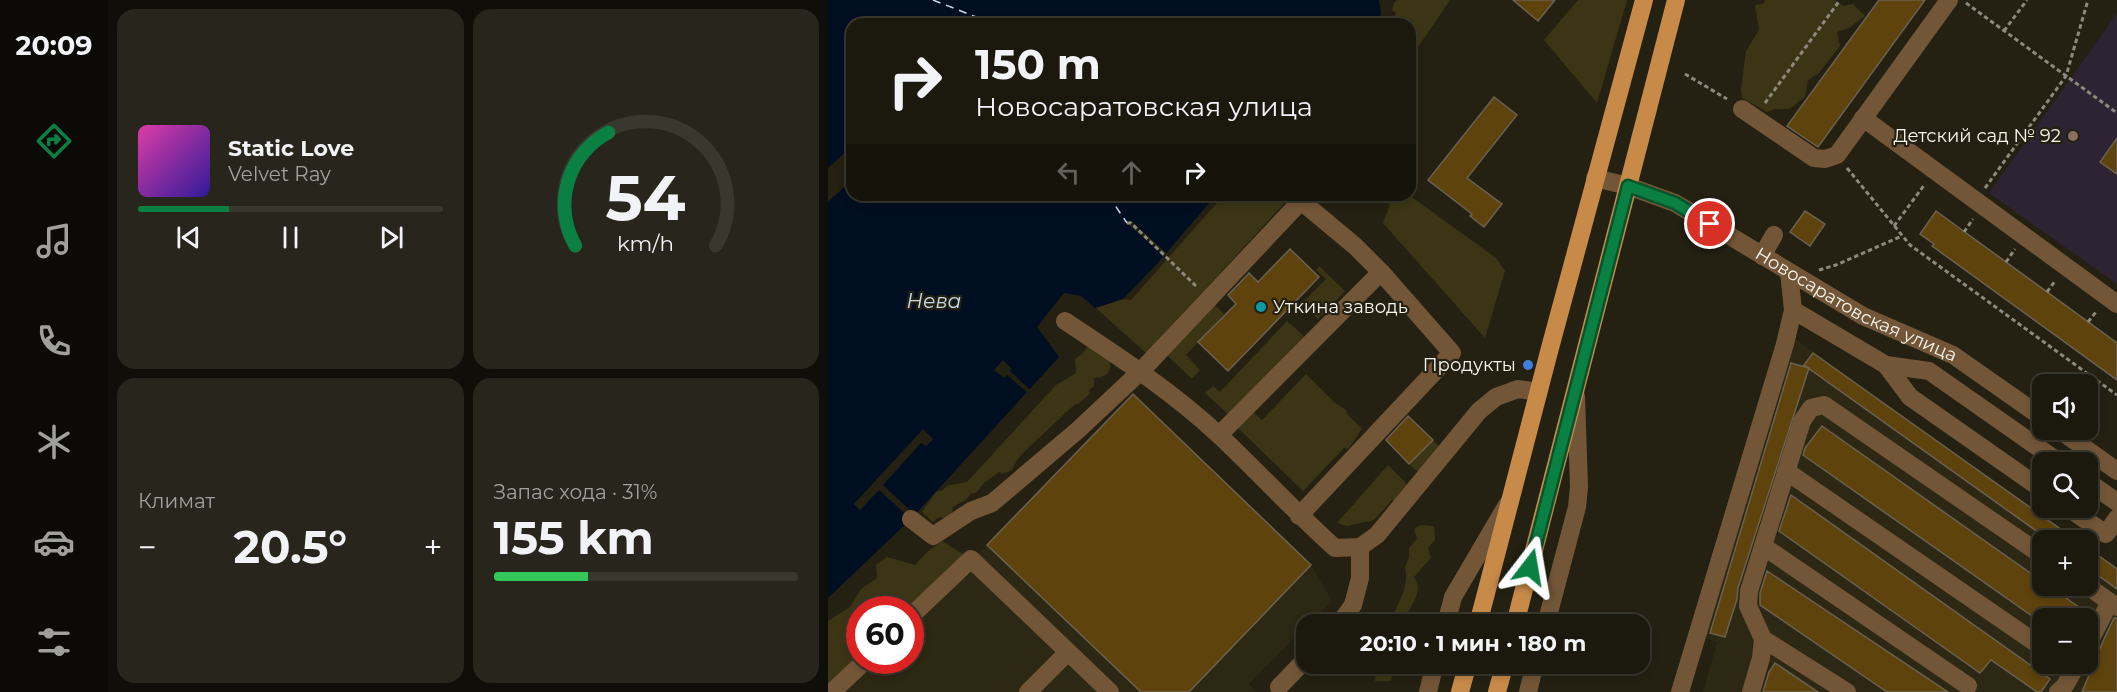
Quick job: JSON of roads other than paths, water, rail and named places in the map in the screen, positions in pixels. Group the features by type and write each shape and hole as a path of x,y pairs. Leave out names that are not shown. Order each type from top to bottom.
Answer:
{"main road":[{"path":"1481,614 1644,0"},
{"path":"1517,614 1676,0"},
{"path":"1460,692 1465,674"},
{"path":"1497,692 1502,674"}],"street":[{"path":"1748,113 1814,158 1825,159 1837,155 1949,0"},
{"path":"1863,118 2117,304"},
{"name":"Новосаратовская улица","path":"1595,178 1628,186 1675,203 1863,316 1953,355 2032,410"},
{"path":"911,519 933,536 971,511 992,503 1078,430 1141,371 1301,201 1355,246 1381,272 1452,353 1299,516"},
{"path":"1762,255 1774,235"},
{"path":"1219,435 1381,272"},
{"path":"1680,692 1785,344 1793,310 1789,272"},
{"path":"1793,310 1886,365 1910,397 2032,482"},
{"path":"1065,321 1141,371 1219,435 1299,516 1335,548 1360,547 1377,535 1479,411 1496,397 1518,389 1538,392"},
{"path":"1886,365 1929,371 2045,452"},
{"path":"1548,614 1577,507 1579,487 1576,388"},
{"path":"1751,692 1761,658 1763,639 1748,606 1749,591 1802,421 1811,408 1824,405 2032,548"},
{"path":"2073,440 2117,471"},
{"path":"1786,471 2032,640"},
{"path":"2098,489 2117,502"},
{"path":"1449,614 1453,597 1511,498"},
{"path":"2083,518 2106,534 2117,518"},
{"path":"1763,546 1968,686"},
{"path":"1346,614 1353,605 1360,578 1360,547"},
{"path":"924,604 971,559 1110,692"},
{"path":"2098,593 2113,604 2098,628"},
{"path":"1763,639 1846,692"},
{"path":"1028,692 1067,653"},
{"path":"1279,687 1296,669"},
{"path":"832,692 851,674"},
{"path":"1428,692 1432,674"},
{"path":"1528,692 1532,674"},
{"path":"2058,692 2064,687 2069,674"}],"water":[{"name":"Нева","path":"828,0 1379,0 1381,14 1379,18 846,18 846,201 1211,201 1156,265 1123,299 1095,308 1081,296 1064,293 1037,327 1059,357 911,519 828,598"}],"place":[{"name":"Детский сад № 92","path":"2073,136"},
{"name":"Уткина заводь","path":"1261,307"},
{"name":"Продукты","path":"1528,365"}]}
